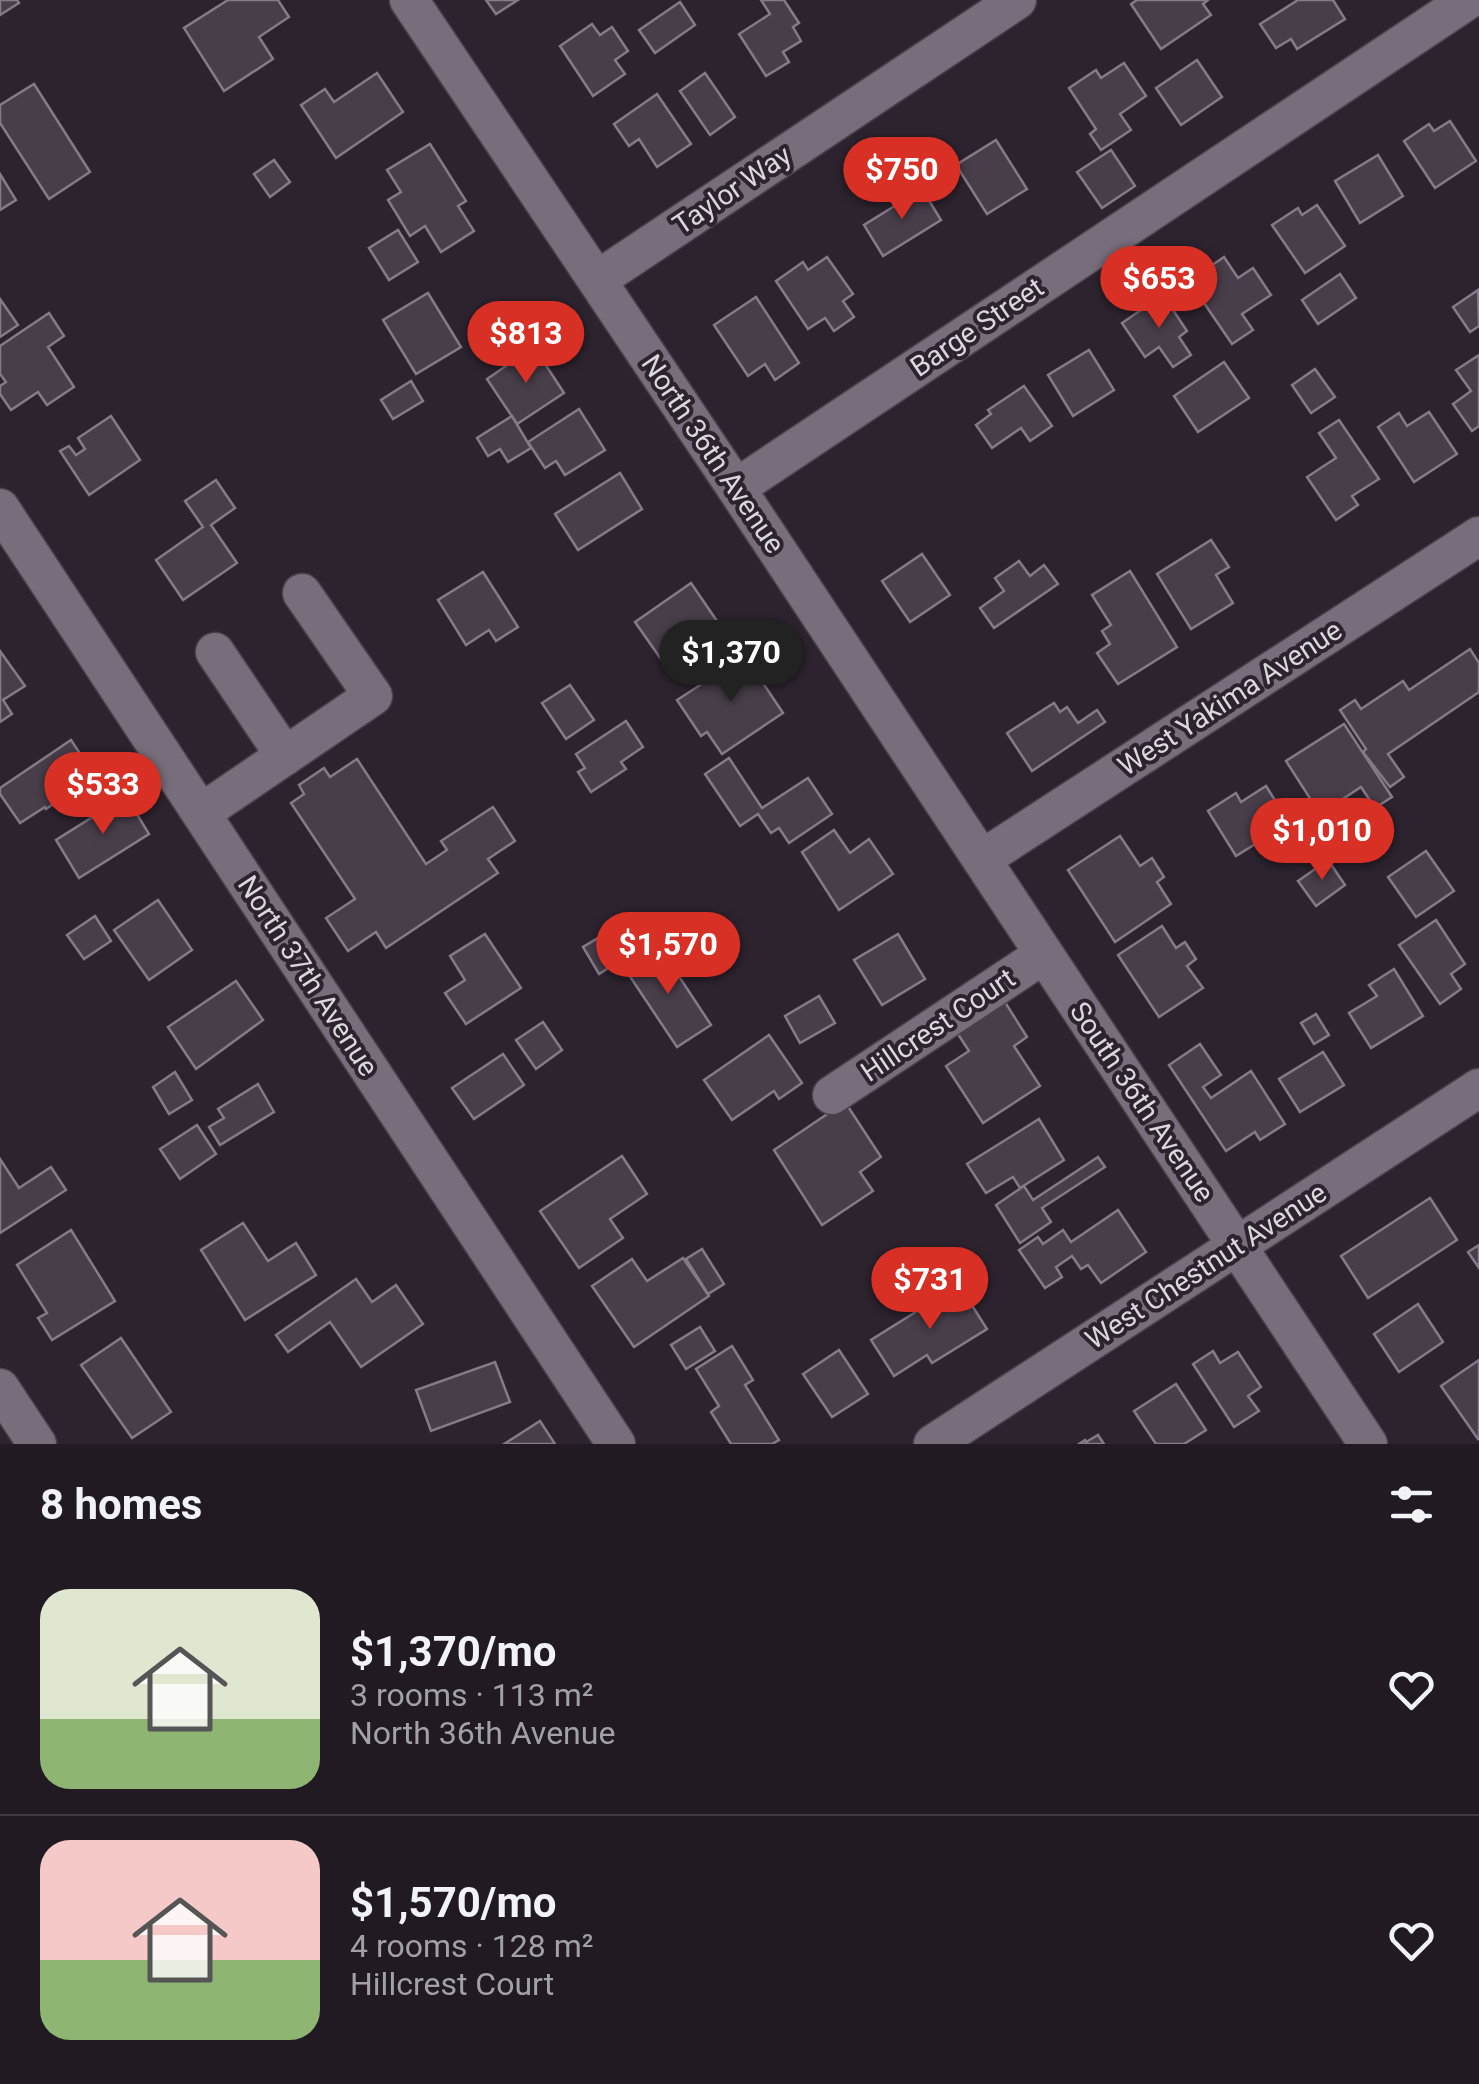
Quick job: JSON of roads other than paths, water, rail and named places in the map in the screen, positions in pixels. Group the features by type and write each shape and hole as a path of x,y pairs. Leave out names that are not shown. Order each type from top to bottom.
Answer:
{"street":[{"name":"North 36th Avenue","path":"409,0 982,860"},
{"name":"Taylor Way","path":"597,280 1017,0"},
{"name":"Barge Street","path":"736,488 1468,0"},
{"name":"North 37th Avenue","path":"0,508 616,1444"},
{"name":"West Yakima Avenue","path":"982,860 1479,536"},
{"path":"201,812 373,696 302,593"},
{"path":"215,652 285,756"},
{"name":"South 36th Avenue","path":"982,860 1368,1444"},
{"name":"Hillcrest Court","path":"832,1095 1044,954"},
{"name":"West Chestnut Avenue","path":"933,1444 1479,1088"},
{"path":"0,1388 37,1444"}]}
